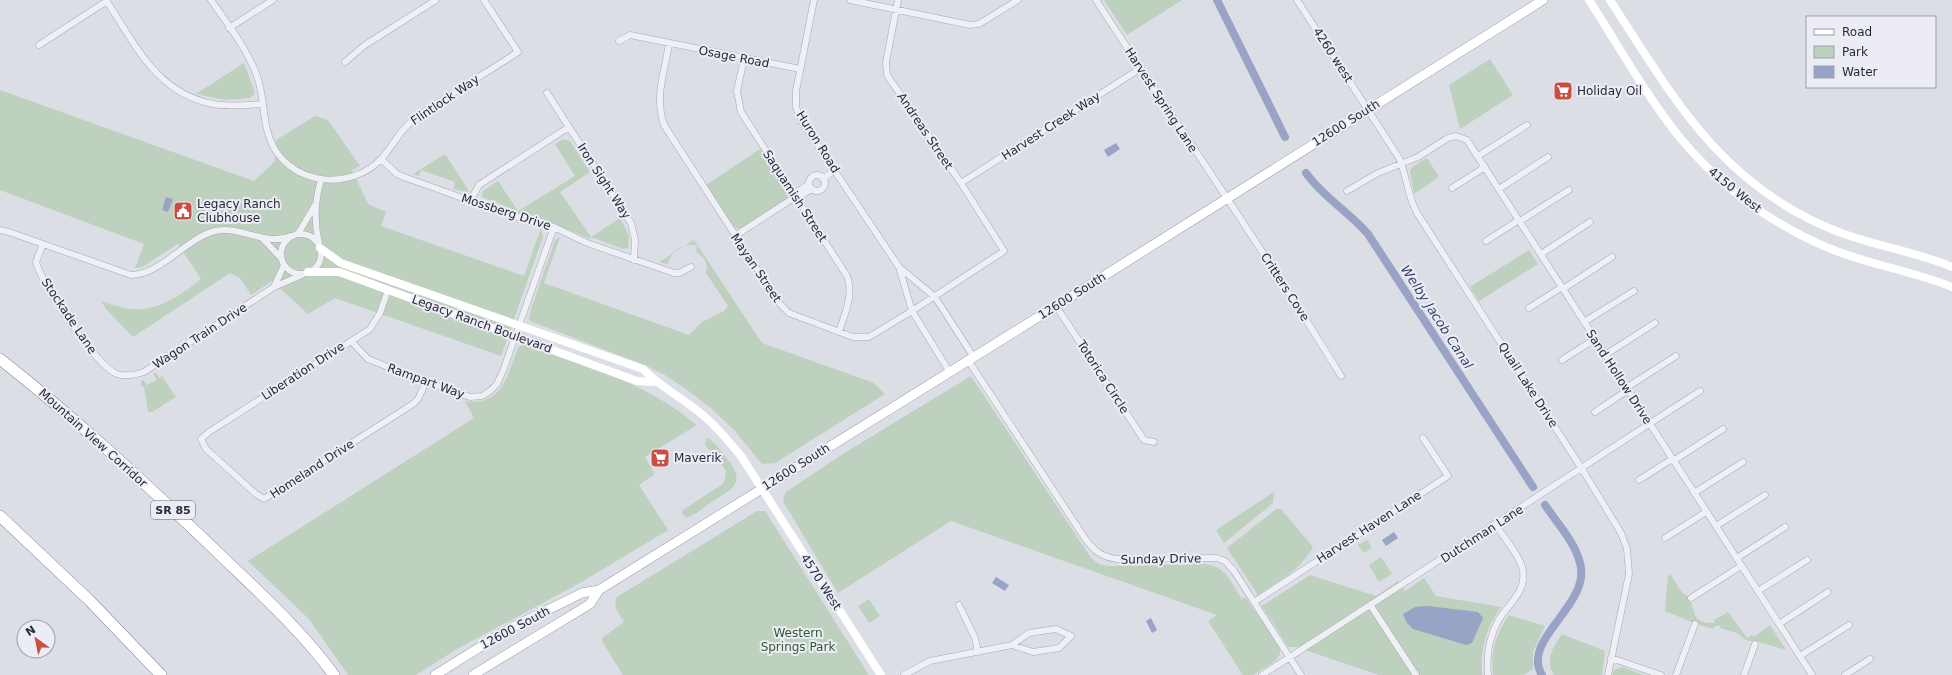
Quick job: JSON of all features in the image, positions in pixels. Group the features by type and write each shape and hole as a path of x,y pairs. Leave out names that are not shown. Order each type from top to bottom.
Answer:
{"highway":[{"name":"Mountain View Corridor","path":"0,359 108,449 167,504 294,628 334,675"},
{"path":"0,516 41,553 90,601 161,675"}],"main road":[{"name":"12600 South","path":"435,675 509,629 582,593 599,590 949,371 1056,306 1543,0"},
{"name":"12600 South","path":"473,675 590,604 599,590"}],"street":[{"name":"Flintlock Way","path":"211,0 254,68 260,87 265,127 269,139 285,163 299,173 321,180 342,180 354,177 381,159 399,133 417,118 518,52 484,0"},
{"path":"229,28 273,0"},
{"path":"345,62 365,46 436,0"},
{"name":"Huron Road","path":"814,0 796,91 796,106 802,122 899,267 935,297 971,358"},
{"path":"850,0 970,25 979,24 1018,0"},
{"name":"Andreas Street","path":"898,0 886,62 887,75 961,183 1004,251"},
{"path":"1004,0 1008,6"},
{"name":"Harvest Spring Lane","path":"1096,0 1227,198"},
{"name":"4260 west","path":"1297,0 1368,109"},
{"name":"4150 West","path":"1590,0 1669,122 1697,156 1731,189 1777,222 1822,245 1857,258 1910,272 1952,287"},
{"name":"4150 West","path":"1610,0 1689,119 1722,156 1756,185 1788,207 1837,232 1873,244 1922,256 1952,267"},
{"path":"39,45 107,1 149,65 161,79 174,89 195,99 212,104 262,104"},
{"name":"Osage Road","path":"619,41 630,35 800,69"},
{"name":"Mayan Street","path":"669,43 659,97 660,112 664,125 779,303 789,313 853,337 868,337 912,312 1004,251"},
{"name":"Saquamish Street","path":"744,59 737,91 741,112 847,276 850,285 850,295 839,332"},
{"name":"Harvest Creek Way","path":"961,183 1141,68"},
{"name":"Iron Sight Way","path":"547,93 631,223 635,240 634,260"},
{"name":"Quail Lake Drive","path":"1368,109 1402,165 1408,194 1417,213 1617,524 1624,541 1628,558 1628,581 1608,675"},
{"path":"1478,156 1527,124"},
{"path":"470,201 480,184 569,127"},
{"name":"Sand Hollow Drive","path":"1347,191 1378,173 1402,165 1418,157 1448,138 1456,136 1467,140 1812,675"},
{"path":"1499,189 1548,157"},
{"name":"Mossberg Drive","path":"381,159 397,174 404,177 507,214 554,227 586,243 634,260 674,273 679,273 691,267"},
{"path":"1452,188 1485,167"},
{"path":"823,179 835,170"},
{"path":"810,186 810,180 813,176 817,175 823,179"},
{"path":"810,186 817,190 822,188 824,184 823,179"},
{"path":"298,234 315,205 321,180"},
{"path":"735,236 795,197 799,191 810,186"},
{"path":"1486,241 1569,190"},
{"name":"Critters Cove","path":"1227,198 1341,376"},
{"path":"262,238 280,258 284,265 293,272 306,273 313,270 320,260 316,230 317,212 315,205"},
{"path":"1541,254 1590,222"},
{"name":"Rampart Way","path":"351,341 368,359 426,382 470,397 482,396 497,384 518,331 554,227"},
{"path":"0,230 10,232 126,274 137,275 147,272 199,238 214,231 230,229 262,238 275,238 298,234 310,236 319,246"},
{"path":"280,258 282,245 291,236"},
{"name":"Stockade Lane","path":"43,244 36,262 41,275 90,350 109,370 123,376"},
{"name":"Legacy Ranch Boulevard","path":"319,246 341,263 518,331 637,381 656,382"},
{"path":"1529,308 1612,257"},
{"path":"274,287 284,265"},
{"name":"Huron Road","path":"899,267 912,312 949,371"},
{"name":"Legacy Ranch Boulevard","path":"306,273 339,272 388,290 643,369 656,382 678,396 704,416 725,437 751,470 762,488"},
{"name":"Wagon Train Drive","path":"123,376 138,374 154,366 274,287 306,273"},
{"name":"Liberation Drive","path":"201,439 209,432 370,328 377,320 388,290"},
{"path":"1584,322 1634,291"},
{"name":"Totorica Circle","path":"1056,306 1144,440 1154,442"},
{"path":"1605,355 1655,323"},
{"path":"1562,360 1595,339"},
{"path":"1595,412 1676,356"},
{"name":"Sunday Drive","path":"971,358 1084,537 1098,553 1107,558 1117,560 1221,559 1234,571 1301,675"},
{"name":"Homeland Drive","path":"201,439 206,449 256,494 264,499 413,404 418,399 426,382"},
{"name":"Dutchman Lane","path":"1262,675 1496,525 1700,391"},
{"path":"1639,480 1723,429"},
{"name":"Harvest Haven Lane","path":"1254,602 1448,476 1423,438"},
{"path":"1694,493 1744,462"},
{"name":"4570 West","path":"762,488 881,675"},
{"path":"1716,526 1765,495"},
{"path":"1665,538 1706,512"},
{"path":"1488,675 1488,650 1492,635 1498,622 1517,596 1522,586 1524,577 1520,562 1496,525"},
{"path":"1736,558 1786,527"},
{"path":"1758,591 1807,560"},
{"path":"1692,598 1741,566"},
{"path":"1779,624 1828,592"},
{"path":"959,605 975,638 978,652"},
{"path":"1371,606 1416,675"},
{"path":"1676,675 1694,624"},
{"path":"1800,656 1849,625"},
{"path":"904,675 930,661 1012,645 1029,633 1056,628 1071,636 1059,648 1032,652 1012,645"},
{"path":"1744,675 1755,644"},
{"path":"1611,658 1660,675"},
{"path":"1845,675 1870,659"}],"green space":[{"path":"1104,0 1182,0 1127,35"},
{"path":"1490,59 1513,95 1460,129 1449,85"},
{"path":"244,63 254,90 254,94 250,98 225,100 196,94"},
{"path":"0,90 254,181 275,161 276,140 315,116 328,120 360,166 352,170 368,204 386,212 381,226 524,276 541,228 543,237 501,356 335,298 308,314 272,281 251,295 240,278 230,273 133,337 106,309 101,301 131,309 150,308 169,301 186,291 201,279 178,244 142,267 135,268 144,244 0,190"},
{"path":"563,139 570,141 590,172 560,192 591,239 542,219 517,213 517,211 482,197 483,191 498,181 518,211 575,176 555,144"},
{"path":"760,149 788,192 788,198 739,229 734,227 706,185"},
{"path":"445,154 469,191 467,192 453,189 455,182 421,170 419,176 413,174"},
{"path":"1427,158 1439,177 1414,194 1410,171 1412,167"},
{"path":"620,218 629,236 628,248 623,249 591,237"},
{"path":"560,237 544,283 689,335 702,322 724,311 728,306 706,273 707,266 704,258 696,252 697,245 685,246 694,240 762,343 874,383 885,394 775,463 762,464 734,430 712,409 665,375 647,366 530,321 529,318 531,309 555,240"},
{"path":"1529,250 1538,264 1479,301 1470,287"},
{"path":"674,252 668,264 659,262"},
{"path":"524,344 592,368 636,386 678,410 697,425 645,457 655,474 639,485 668,530 580,583 457,649 416,675 348,675 309,619 248,561 474,418 465,401 477,402 487,399 495,394 507,378 518,347"},
{"path":"156,373 159,378 162,376 176,397 152,412 148,412 144,387 141,385 141,381 144,380 146,385 157,380 153,374"},
{"path":"971,376 1091,558 1099,564 1108,566 1203,564 1218,568 1223,571 1231,581 1242,599 1245,597 1278,644 1280,654 1275,661 1253,675 1243,675 1208,621 1217,615 951,521 838,593 784,503 783,498 786,492 846,452"},
{"path":"706,438 711,440 716,445 731,464 737,478 732,488 726,493 695,514 686,518 682,513 683,510 724,483 726,470 705,445"},
{"path":"1274,492 1273,503 1224,543 1216,530"},
{"path":"1276,509 1281,509 1313,547 1296,569 1258,595 1227,548"},
{"name":"Western Springs Park","path":"757,511 765,511 869,675 623,675 603,643 602,638 624,622 618,613 615,604 617,597"},
{"path":"1367,540 1372,548 1364,553 1358,545"},
{"path":"1381,557 1392,574 1379,582 1369,565"},
{"path":"1670,574 1683,594 1687,595 1695,615 1701,621 1706,623 1714,623 1714,620 1728,612 1747,638 1752,635 1754,637 1770,625 1786,650 1763,643 1746,640 1737,633 1720,628 1721,626 1715,626 1713,629 1665,611 1668,576"},
{"path":"1310,575 1376,596 1398,581 1405,591 1424,578 1436,596 1501,607 1491,623 1485,640 1482,657 1482,675 1379,675 1296,647 1288,647 1262,606"},
{"path":"869,599 880,616 869,623 858,606"},
{"path":"1509,615 1545,626 1533,652 1533,669 1524,675 1493,675 1492,659 1497,636"},
{"path":"1562,634 1605,651 1602,675 1554,675 1551,669 1550,659 1553,649"},
{"path":"1622,667 1644,675 1612,675 1614,670"}],"water":[{"path":"1116,143 1120,149 1108,157 1104,150"},
{"path":"166,197 173,199 168,212 162,210"},
{"path":"1394,532 1398,538 1386,546 1382,540"},
{"path":"996,577 1009,585 1005,591 992,583"},
{"path":"1428,606 1478,612 1483,618 1472,643 1466,645 1413,629 1407,623 1403,614 1415,607"},
{"path":"1151,618 1157,630 1152,633 1146,621"}],"waterway":[{"name":"Welby Jacob Canal","path":"1217,0 1285,137"},
{"name":"Welby Jacob Canal","path":"1306,173 1320,190 1368,234 1533,487"},
{"name":"Welby Jacob Canal","path":"1542,675 1538,662 1540,648 1576,593 1581,578 1578,555 1565,533 1545,505"}],"place":[{"name":"Holiday Oil","path":"1563,91"},
{"name":"Legacy Ranch Clubhouse","path":"183,211"},
{"name":"Maverik","path":"660,458"}]}
